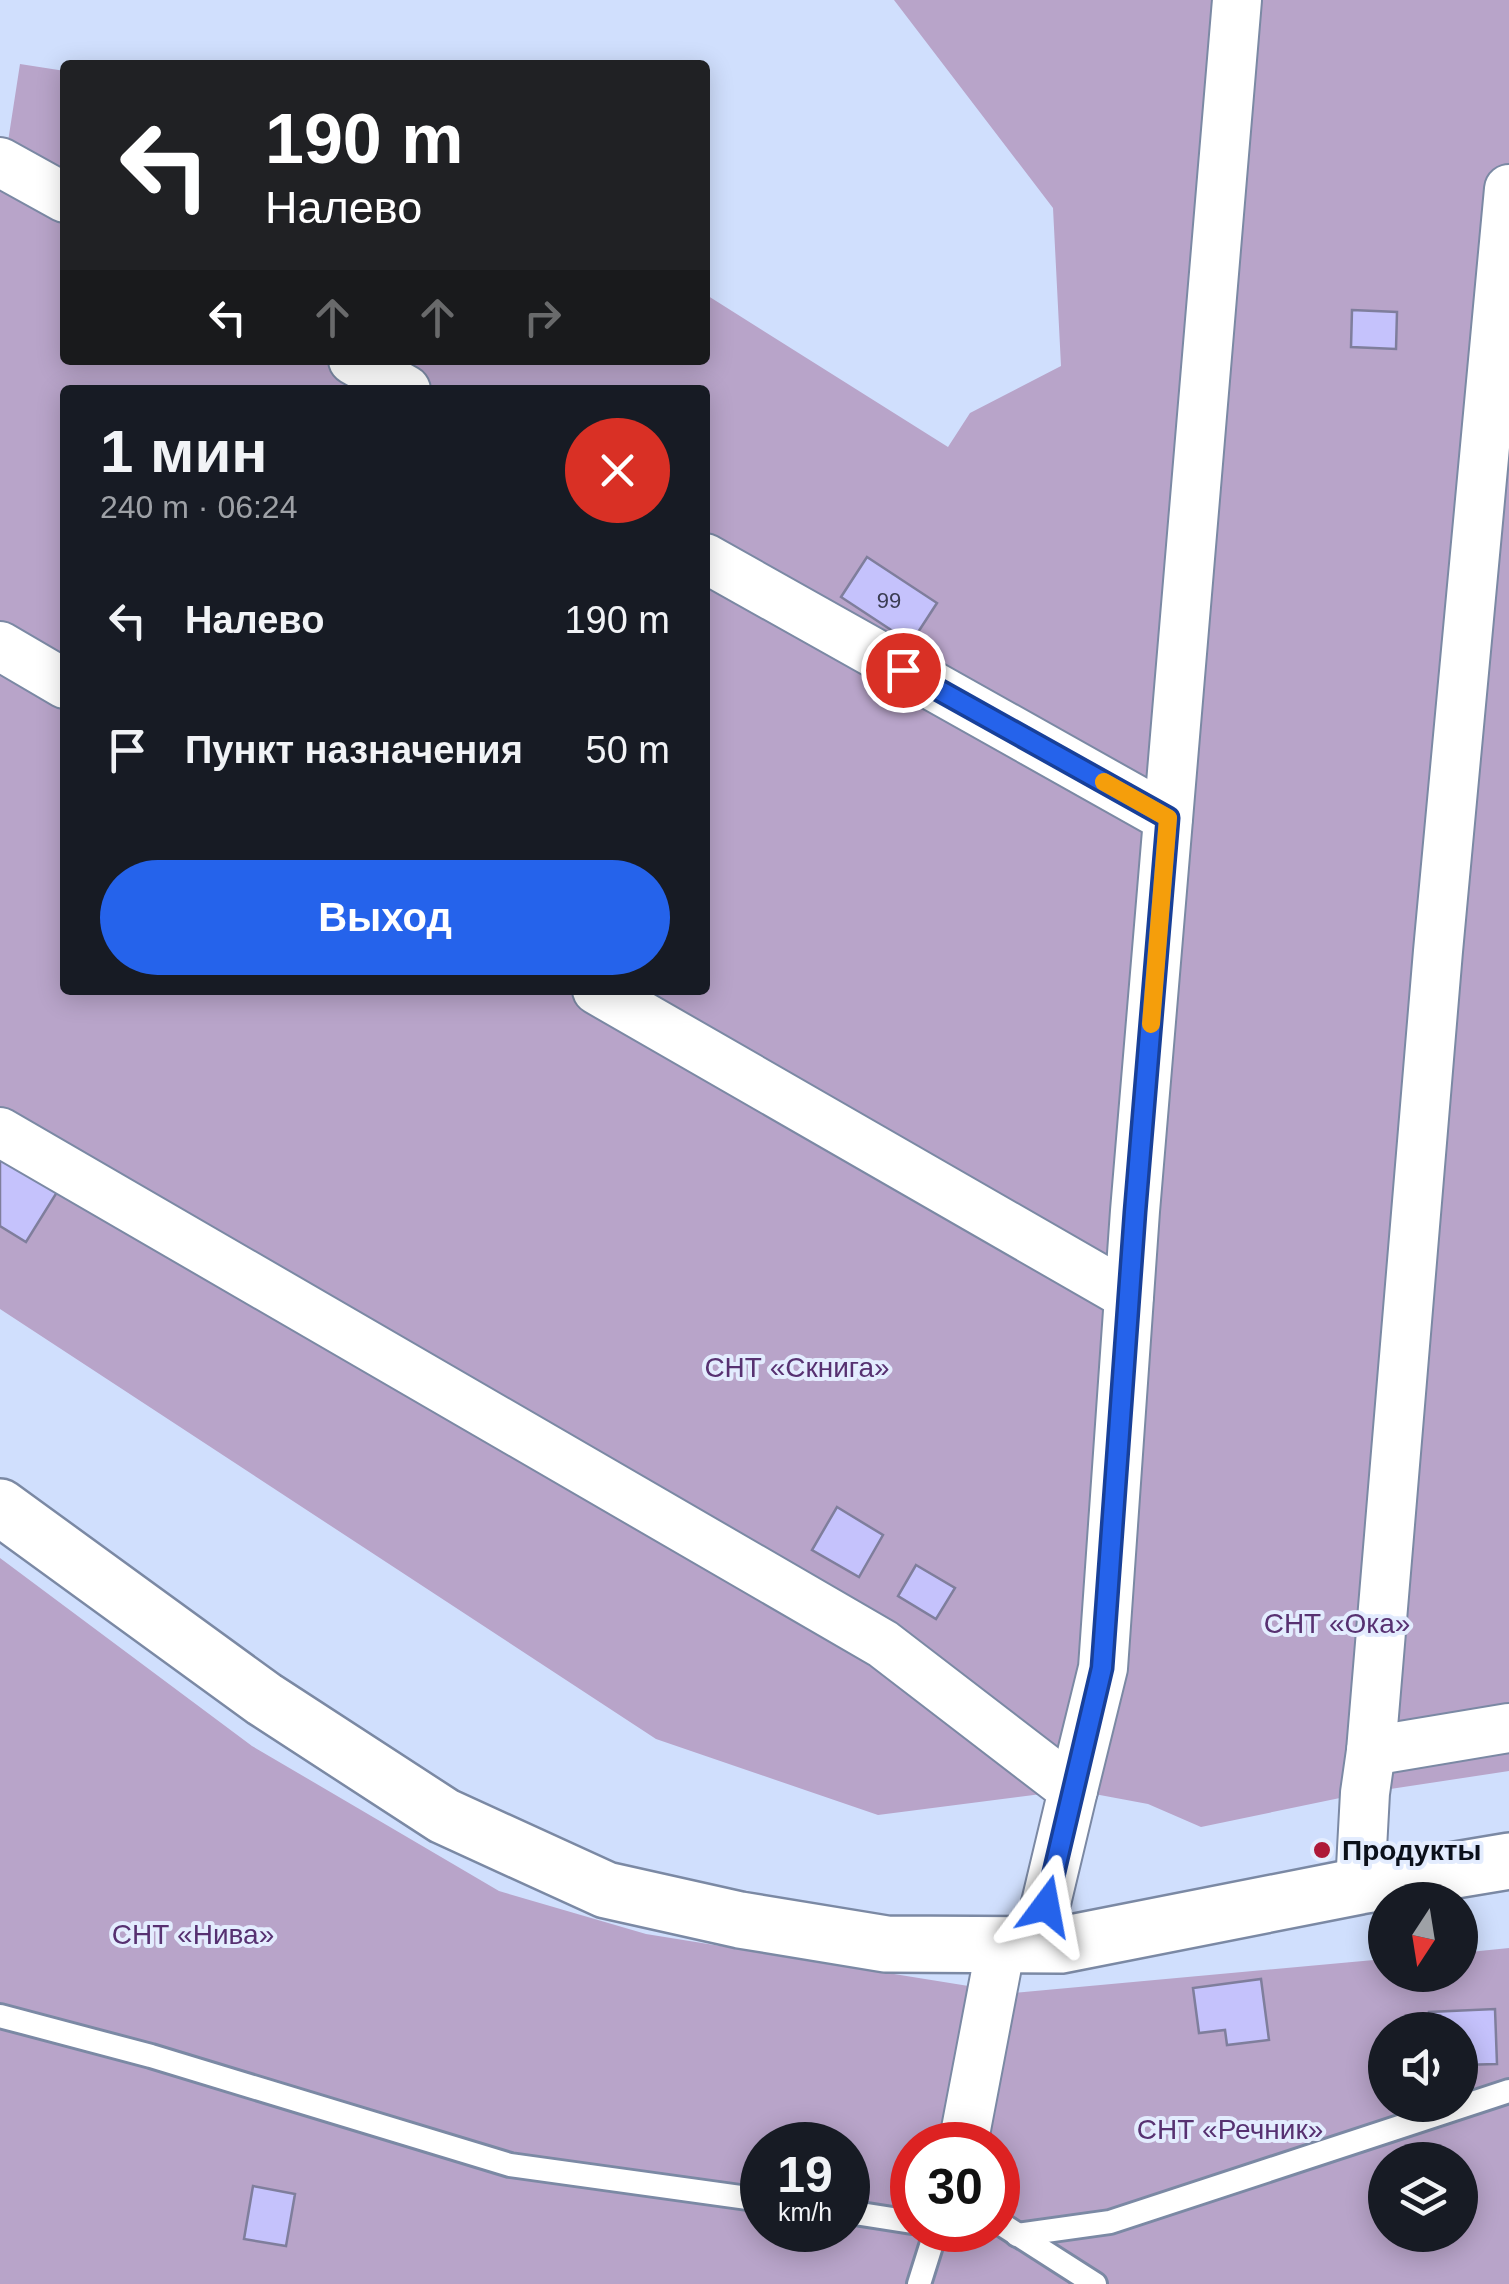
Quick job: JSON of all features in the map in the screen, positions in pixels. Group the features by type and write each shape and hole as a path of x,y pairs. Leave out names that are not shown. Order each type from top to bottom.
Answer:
{"street":[{"path":"969,2122 1019,1945 1073,1790 1102,1668 1129,1296 1237,0"},
{"path":"0,162 60,195"},
{"path":"1360,1886 1364,1793 1371,1751 1438,951 1509,189"},
{"path":"362,365 397,385"},
{"path":"710,561 1168,818"},
{"path":"0,646 60,681"},
{"path":"606,995 1129,1296"},
{"path":"0,1132 883,1644 1073,1790"},
{"path":"0,1507 264,1699 444,1816 606,1890 740,1920 886,1944 1062,1945 1509,1860"},
{"path":"1371,1751 1509,1728"}],"lane":[{"path":"0,2016 151,2056 510,2165 740,2197"},
{"path":"1020,2227 1110,2222 1509,2091"},
{"path":"1020,2236 1095,2284"},
{"path":"919,2284 929,2252"}],"green space":[{"name":"СНТ «Скнига»","path":"894,0 1509,0 1509,1771 1364,1793 1201,1827 1148,1804 1073,1790 878,1815 656,1739 0,1309 0,146 7,148 20,64 60,70 60,365 710,365 710,297 948,447 970,413 1061,366 1053,208"},
{"name":"СНТ «Нива»","path":"0,1558 252,1746 499,1891 646,1934 1012,1993 1368,1961 1368,1992 1478,1992 1478,1951 1509,1948 1509,2284 0,2284"}],"building":[{"path":"1352,310 1397,312 1396,349 1351,347"},
{"path":"867,557 937,603 911,643 841,597"},
{"path":"0,1152 59,1189 26,1242 0,1226"},
{"path":"837,1507 883,1535 859,1577 812,1550"},
{"path":"916,1565 955,1588 936,1619 898,1596"},
{"path":"1261,1979 1269,2040 1227,2045 1225,2030 1199,2033 1193,1988"},
{"path":"1495,2009 1497,2064 1478,2065 1478,2012 1429,2012"},
{"path":"253,2186 295,2194 286,2246 244,2239"}],"slow traffic":[{"path":"1104,782 1168,818 1151,1024"}],"place":[{"name":"Продукты","path":"1322,1850"}],"route":[{"path":"903,670 1168,818 1102,1668 1046,1906"}],"park label":[{"name":"СНТ «Ока»","path":"1337,1623"},
{"name":"СНТ «Речник»","path":"1230,2129"}]}
